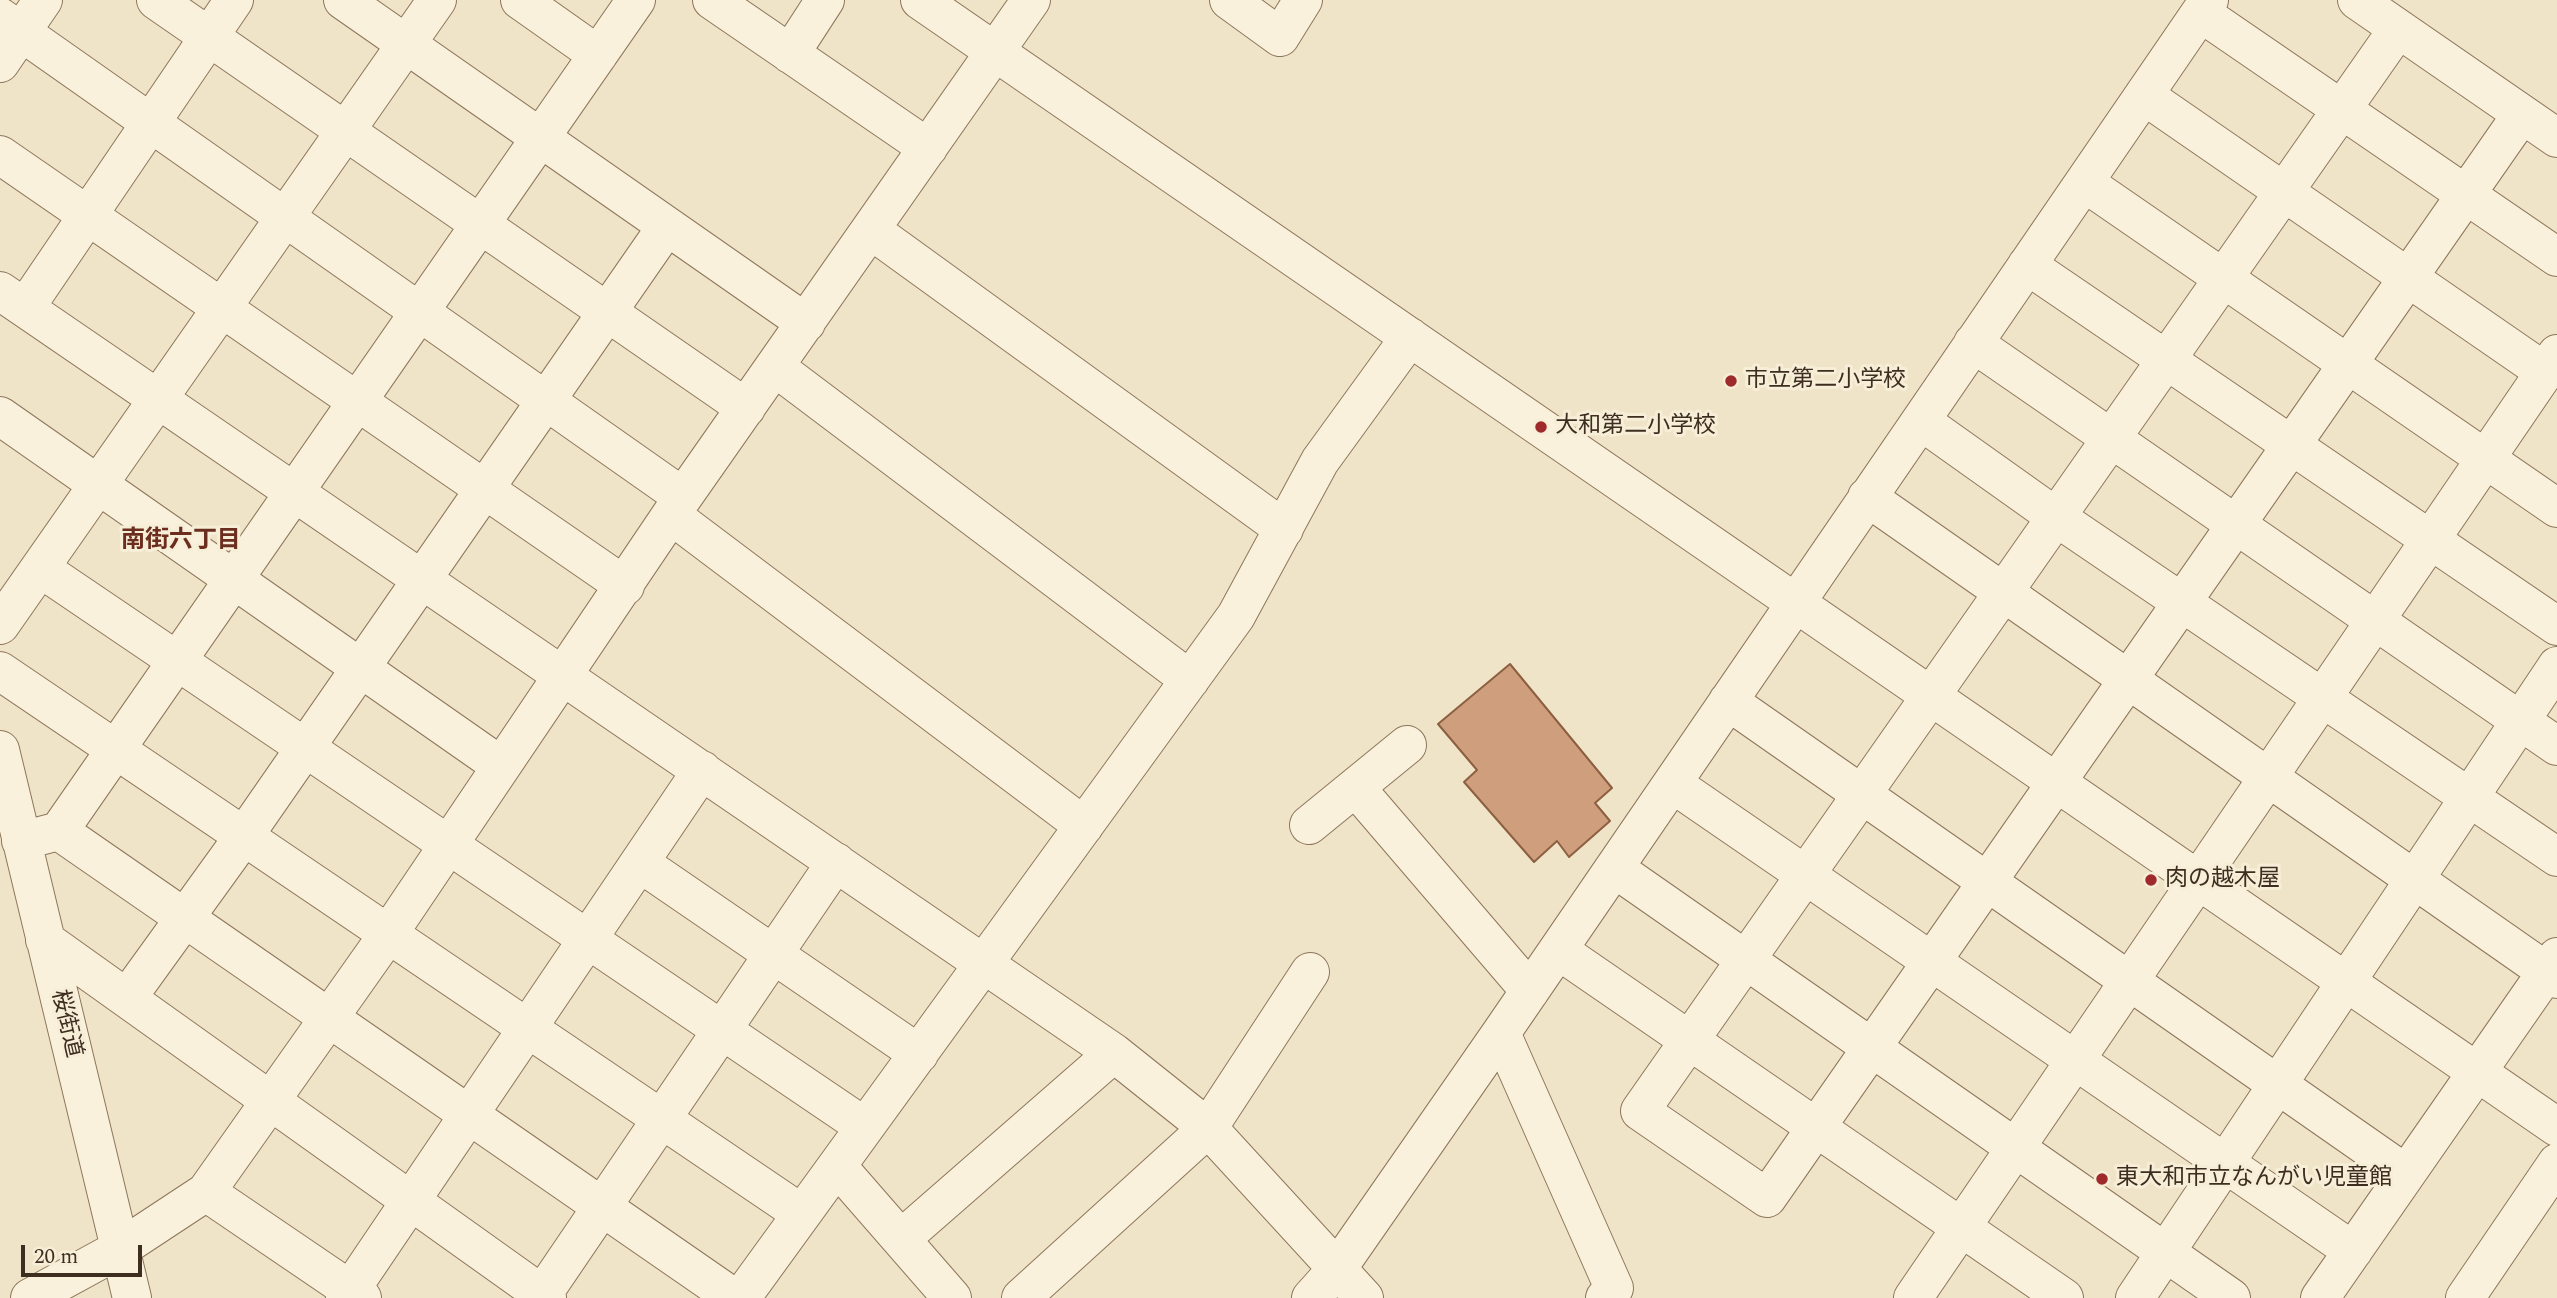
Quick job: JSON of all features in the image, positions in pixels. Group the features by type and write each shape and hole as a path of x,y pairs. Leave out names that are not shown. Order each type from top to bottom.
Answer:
{"street":[{"path":"0,63 11,24 43,0"},
{"path":"156,0 746,408"},
{"path":"234,0 88,215 12,300 1114,1053 1208,1128 1364,1298"},
{"path":"343,0 806,323"},
{"path":"0,625 437,0"},
{"path":"520,0 598,55"},
{"path":"21,841 59,831 636,0"},
{"path":"712,0 928,148"},
{"path":"790,54 825,0"},
{"path":"920,0 2557,1127"},
{"path":"30,1298 118,1250 206,1192 389,933 677,506 1031,0"},
{"path":"1229,0 1280,37 1303,0"},
{"path":"2357,0 2557,138"},
{"path":"1311,1298 1337,1269 1502,1033 2027,264 2146,96 2205,6 2342,110 2557,257"},
{"path":"11,24 544,399 1084,826"},
{"path":"2398,29 1640,1111 1651,1119 1767,1198 2522,114"},
{"path":"1913,1298 2551,363 2409,278 2146,96"},
{"path":"0,155 625,586"},
{"path":"2085,183 2557,508"},
{"path":"127,998 244,836 544,399 667,226"},
{"path":"871,230 1284,529"},
{"path":"2027,264 2557,626"},
{"path":"741,1298 1236,616 1321,461 1410,337"},
{"path":"1973,343 2557,746"},
{"path":"775,367 1191,680"},
{"path":"0,416 501,765"},
{"path":"1921,421 2056,517 2557,857"},
{"path":"1867,497 2414,880 2554,969 2477,1072 2320,1298"},
{"path":"40,568 866,1127"},
{"path":"2135,1298 2557,666"},
{"path":"0,671 803,1214"},
{"path":"1728,701 2406,1174"},
{"path":"1308,825 1407,745"},
{"name":"桜街道","path":"0,750 118,1250 132,1298"},
{"path":"206,1192 353,1295 411,1201 702,770"},
{"path":"1672,784 2353,1251"},
{"path":"1356,788 1530,991"},
{"path":"59,831 734,1298"},
{"path":"45,940 543,1297 836,862"},
{"path":"640,863 919,1054"},
{"path":"1614,868 2231,1298"},
{"path":"1558,950 2064,1298"},
{"path":"1021,1298 1208,1128 1310,972"},
{"path":"1502,1033 1614,1288 1605,1298"},
{"path":"901,1239 1114,1053"},
{"path":"2465,1298 2557,1163"},
{"path":"837,1166 952,1298"}],"building":[{"path":"1510,664 1612,788 1595,803 1610,821 1569,857 1557,841 1534,862 1464,782 1477,770 1438,724"}],"place":[{"name":"市立第二小学校","path":"1731,381"},
{"name":"大和第二小学校","path":"1541,427"},
{"name":"肉の越木屋","path":"2151,880"},
{"name":"東大和市立なんがい児童館","path":"2102,1179"}],"district":[{"name":"南街六丁目","path":"181,542"}]}
